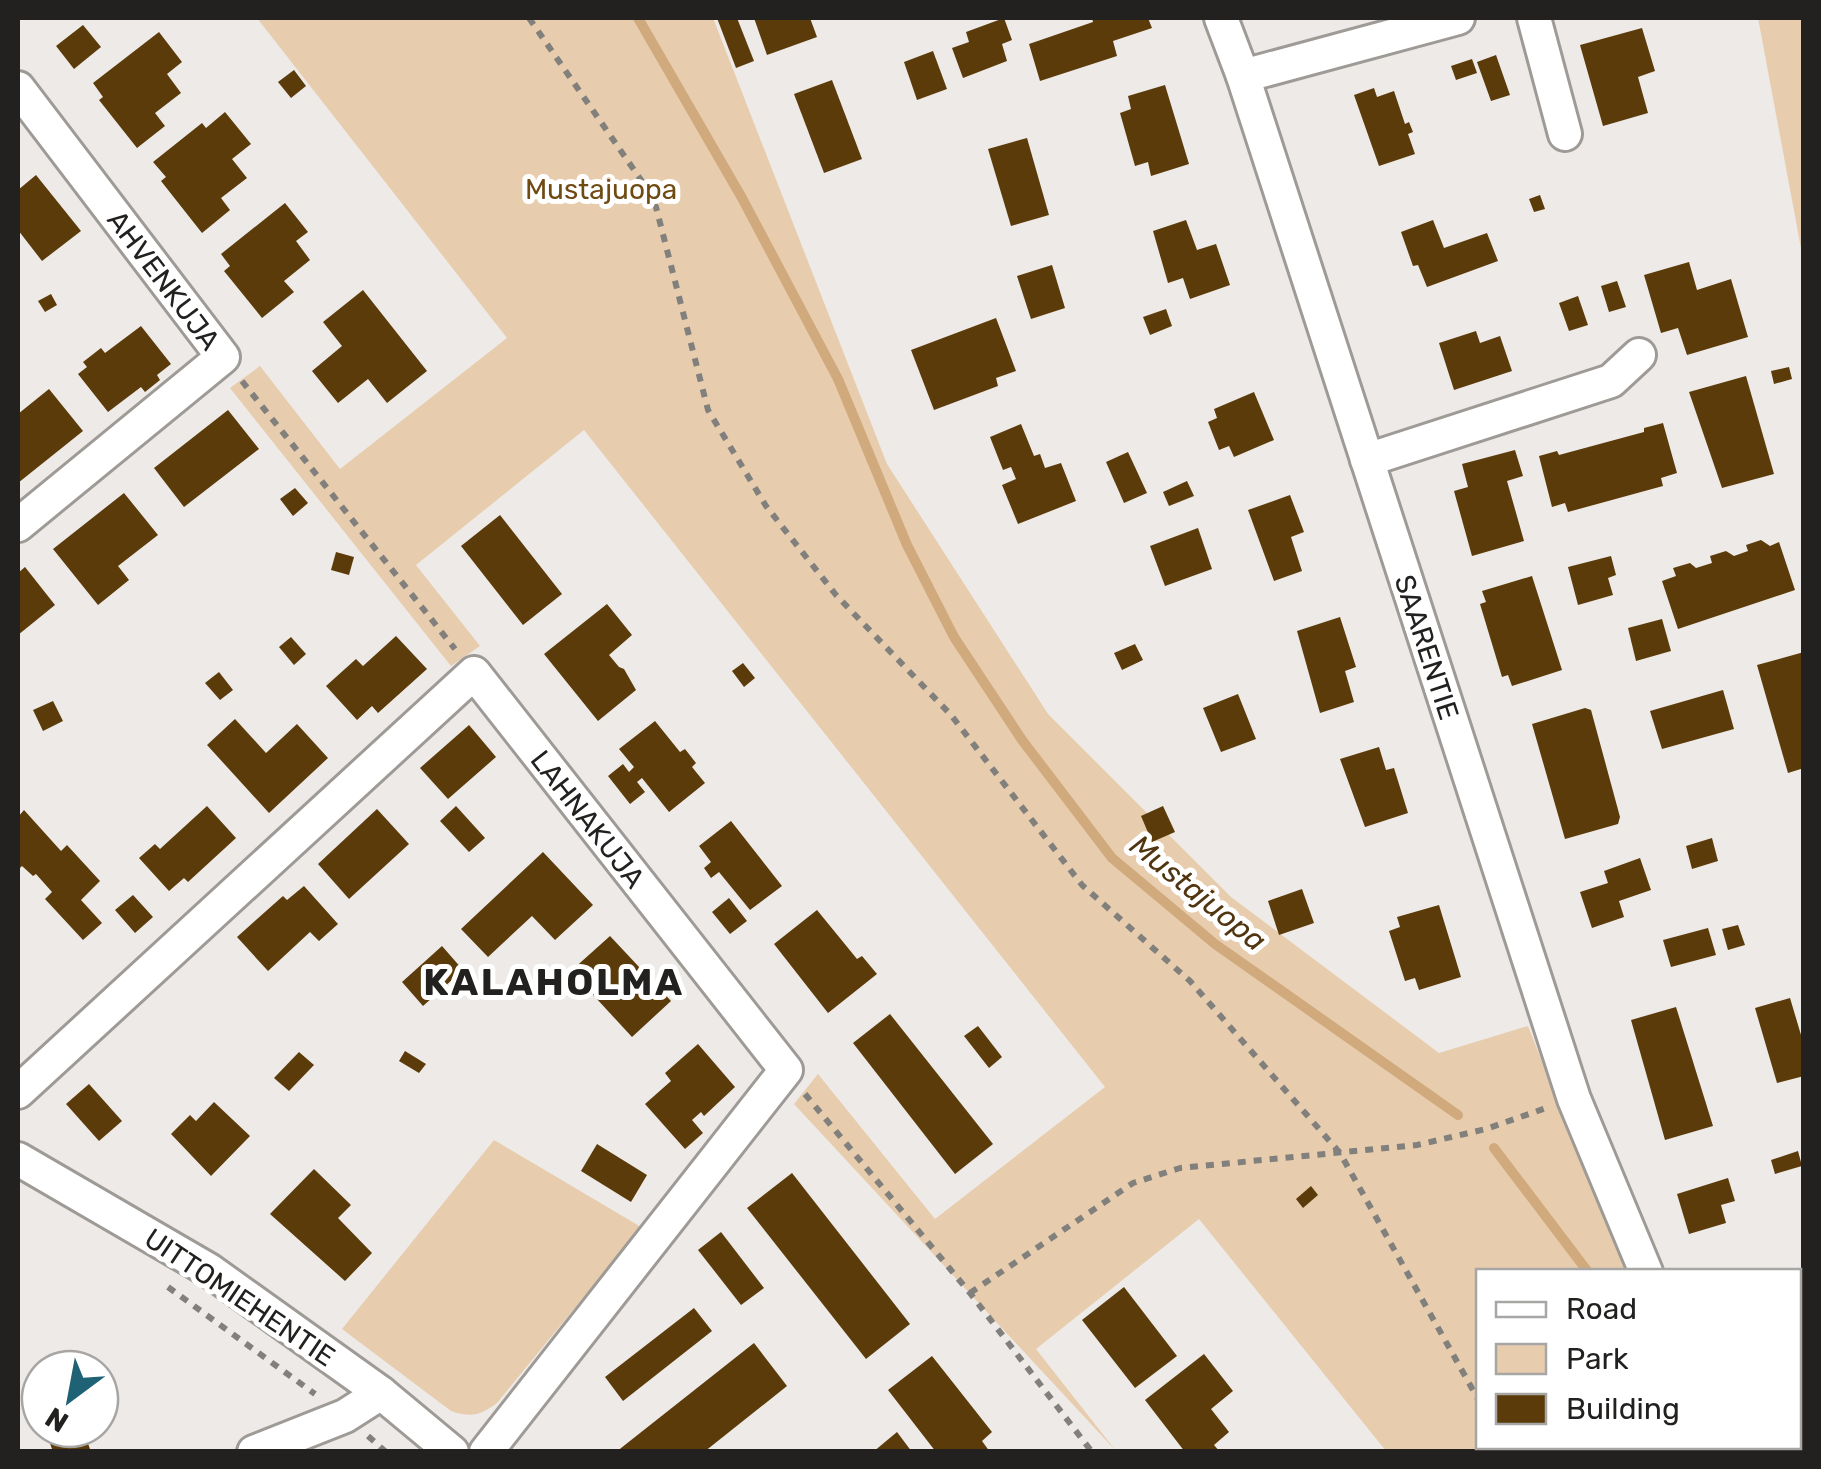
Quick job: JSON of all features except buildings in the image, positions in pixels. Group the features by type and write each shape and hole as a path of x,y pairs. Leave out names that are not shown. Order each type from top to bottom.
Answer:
{"street":[{"name":"SAARENTIE","path":"1221,18 1574,1098 1645,1269"},
{"path":"1243,76 1458,18"},
{"path":"1534,18 1565,134"},
{"name":"AHVENKUJA","path":"18,88 223,357 18,524"},
{"path":"1367,460 1611,380 1639,355"},
{"path":"18,1092 474,673"},
{"name":"LAHNAKUJA","path":"474,673 786,1070"},
{"path":"486,1452 786,1070"},
{"name":"UITTOMIEHENTIE","path":"18,1159 209,1270 381,1393 452,1452"},
{"path":"254,1452 345,1416 381,1393"}],"path":[{"path":"528,18 656,207 708,410 766,506 836,595 951,715 1082,885 1190,981 1340,1153 1476,1395"},
{"path":"223,357 474,673"},
{"path":"786,1070 970,1293 1092,1452"},
{"path":"970,1293 1133,1183 1180,1168 1417,1146 1486,1129 1574,1098"},
{"path":"158,1281 345,1416 386,1452"}],"green space":[{"name":"Mustajuopa","path":"257,18 713,18 887,464 1048,714 1231,897 1439,1053 1528,1026 1624,1269 1476,1269 1476,1449 1697,1451 1386,1451 1199,1219 1036,1349 1116,1451 794,1104 818,1074 935,1219 1105,1087 584,430 416,565 480,646 451,666 230,388 260,366 340,469 507,338"},
{"path":"1758,18 1803,18 1803,259"},
{"path":"494,1140 641,1227 497,1403 470,1415 451,1411 342,1329"}],"waterway":[{"name":"Mustajuopa","path":"638,18 742,198 838,379 907,545 954,637 1022,740 1112,858 1215,944 1458,1115"},
{"name":"Mustajuopa","path":"1494,1148 1586,1269"}],"district":[{"name":"KALAHOLMA","path":"554,982"}]}
